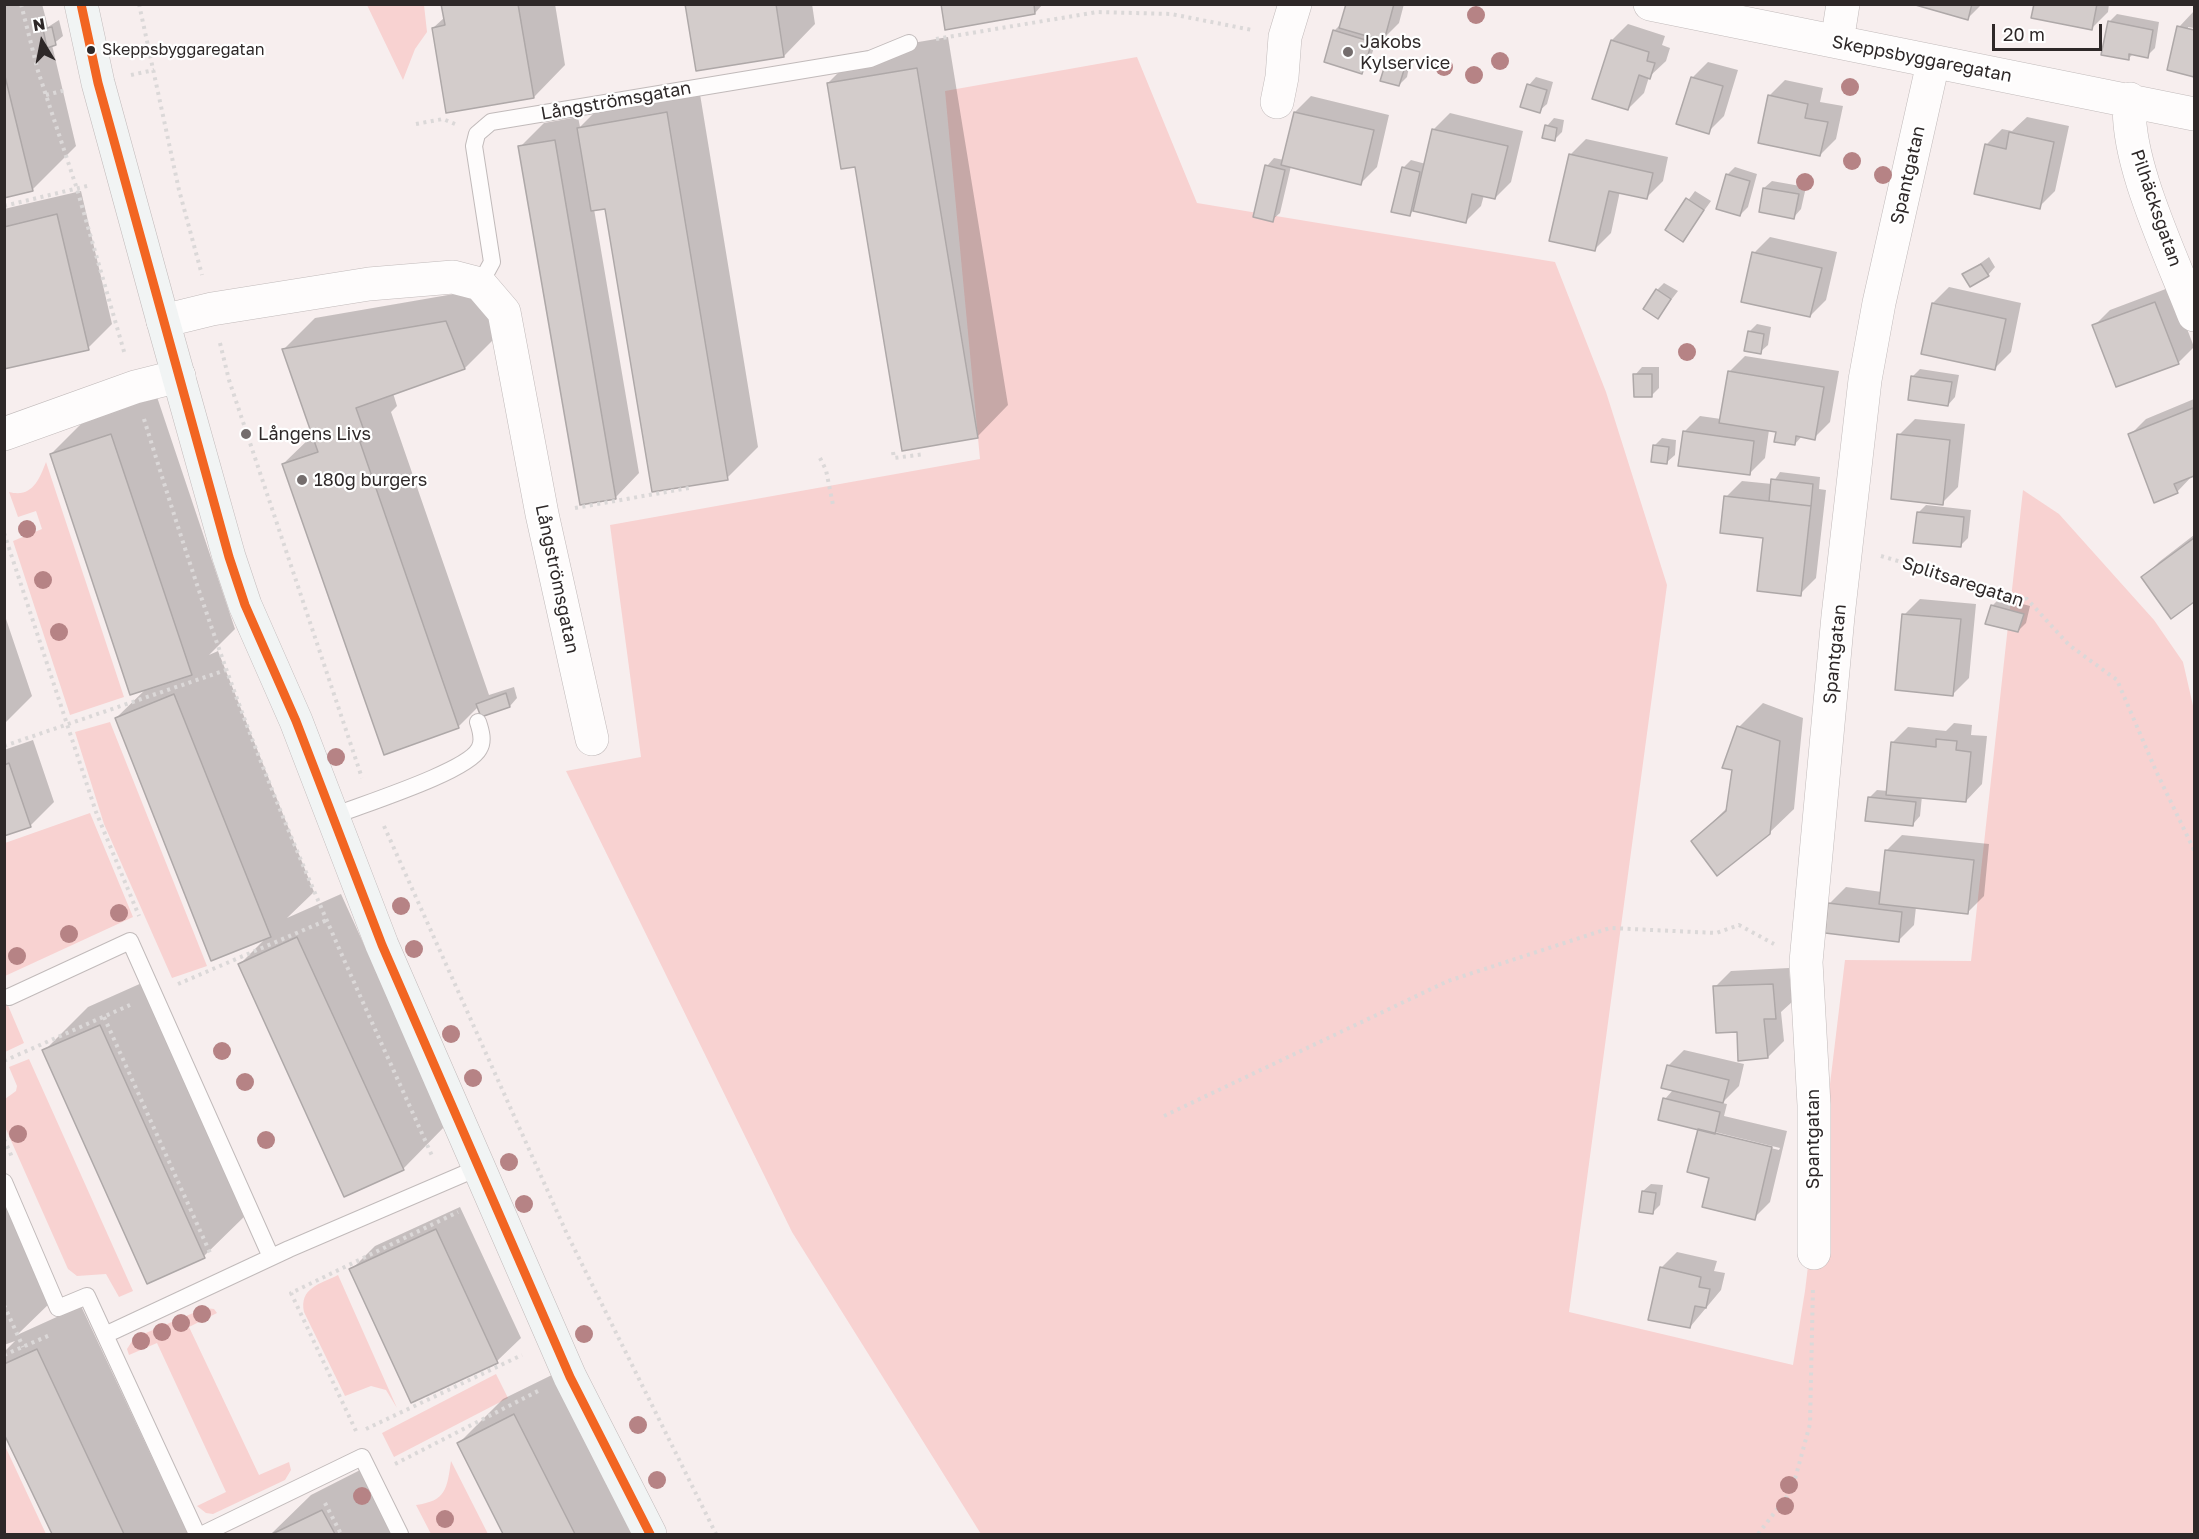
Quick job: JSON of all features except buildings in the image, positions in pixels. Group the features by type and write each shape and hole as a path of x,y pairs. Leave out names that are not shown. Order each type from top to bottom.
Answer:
{"street":[{"path":"81,4 98,83 242,596 296,721 382,945 570,1377 650,1534"},
{"path":"1277,102 1285,37 1295,4"},
{"name":"Skeppsbyggaregatan","path":"1650,4 1933,63 2130,99 2194,114"},
{"path":"1837,42 1843,4"},
{"name":"Spantgatan","path":"1814,1253 1814,1105 1806,962 1847,546 1865,380 1879,303 1933,63"},
{"name":"Pilhäcksgatan","path":"2130,99 2128,120 2136,163 2194,315"},
{"path":"163,321 212,309 369,284 453,277 480,284"},
{"name":"Långströmsgatan","path":"480,284 504,312 542,514 592,739"},
{"path":"4,434 135,387 179,376"}],"lane":[{"name":"Långströmsgatan","path":"480,284 492,262 474,146 477,134 491,122 870,59 909,43"},
{"path":"331,817 439,775 471,758 480,748 482,737 478,722"},
{"path":"9,997 130,941 271,1257"},
{"path":"105,1335 271,1257 480,1167"},
{"path":"4,1182 58,1308 87,1296 197,1534"},
{"path":"203,1534 362,1457 400,1534"}],"path":[{"path":"952,36 1058,16 1135,11 1171,14 1285,37"},
{"path":"416,124 443,118"},
{"path":"4,206 124,176"},
{"path":"893,452 894,458 925,454"},
{"path":"820,458 826,470 833,505"},
{"path":"542,514 689,488"},
{"path":"4,533 96,812 140,918"},
{"name":"Splitsaregatan","path":"1847,546 2027,599 2069,645 2117,680 2156,771 2194,850"},
{"path":"4,746 226,670"},
{"path":"1164,1116 1448,981 1610,928 1716,933 1739,925 1806,962"},
{"path":"104,1017 214,1261"},
{"path":"458,1212 291,1293 357,1433 523,1355"},
{"path":"1758,1534 1792,1490 1810,1424 1814,1253"},
{"path":"4,1305 23,1347"},
{"path":"314,1506 539,1390"},
{"path":"324,1501 341,1534"}],"shaded area":[{"path":"367,5 424,5 427,32 415,49 403,80"},
{"path":"1137,57 1197,203 1555,262 1606,392 1667,585 1569,1312 1793,1365 1805,1291 1845,960 1971,961 2023,490 2059,514 2154,620 2183,662 2194,710 2194,1530 2192,1534 981,1534 792,1232 566,771 641,757 610,525 980,459 945,91"},
{"path":"46,462 124,697 70,715 13,541 42,529 36,511 18,517 9,492 24,492 34,486"},
{"path":"110,722 207,966 172,978 104,824 75,732"},
{"path":"90,813 133,917 5,976 5,843"},
{"path":"4,996 24,1043 5,1052 4,1052"},
{"path":"29,1059 133,1291 119,1297 106,1274 77,1276 68,1269 5,1127 5,1099 16,1091 17,1086 9,1067"},
{"path":"338,1275 397,1408 386,1390 371,1386 345,1396 304,1312 303,1304 308,1292 318,1284"},
{"path":"205,1308 214,1309 217,1313 189,1327 259,1475 289,1462 291,1470 285,1480 213,1514 206,1513 197,1506 226,1492 157,1343 129,1355 127,1349 134,1338"},
{"path":"496,1374 508,1398 394,1457 382,1433"},
{"path":"5,1446 46,1534 5,1534"},
{"path":"451,1461 488,1534 431,1534 416,1505 434,1500 443,1492"}],"transit line":[{"path":"81,4 98,83 229,557 245,605 296,721 382,945 570,1377 650,1534"}],"place":[{"name":"Skeppsbyggaregatan","path":"91,50"},
{"name":"Jakobs Kylservice","path":"1348,52"},
{"name":"Långens Livs","path":"246,434"},
{"name":"180g burgers","path":"302,480"}]}
